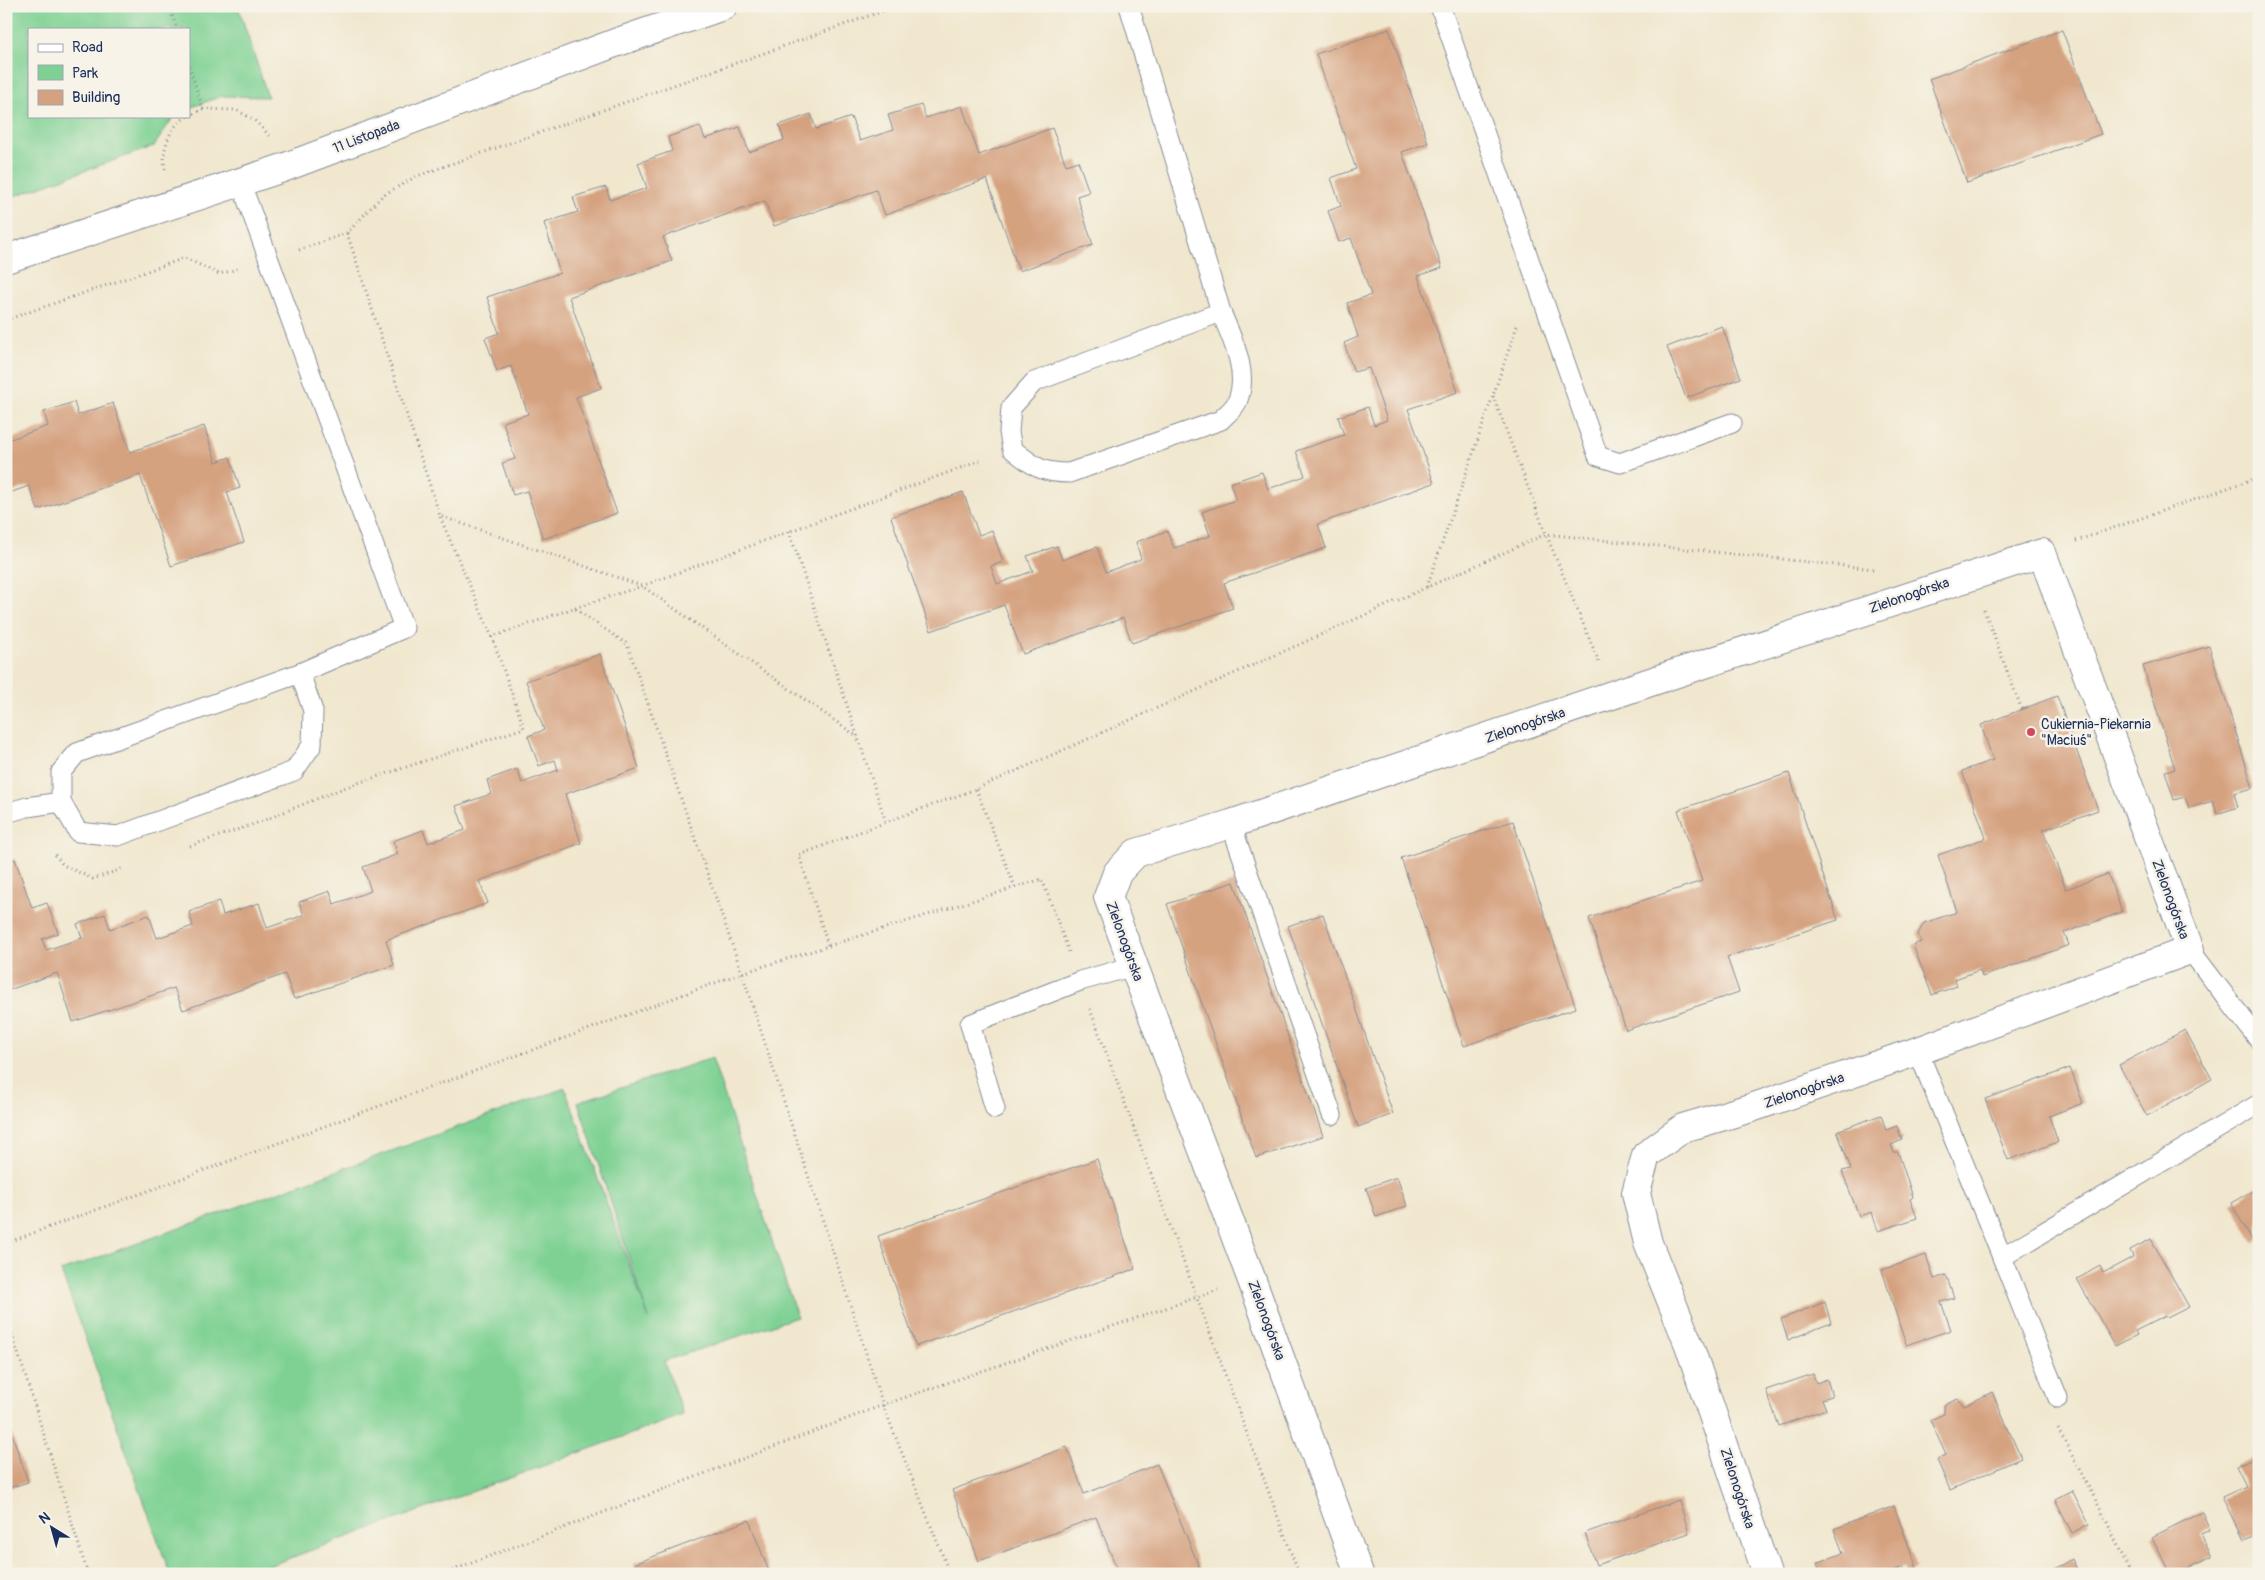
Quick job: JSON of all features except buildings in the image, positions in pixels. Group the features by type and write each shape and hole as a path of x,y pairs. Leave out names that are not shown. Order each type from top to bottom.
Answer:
{"street":[{"name":"11 Listopada","path":"6,259 174,202 282,168 615,43 723,6"},
{"name":"Zielonogórska","path":"1359,1574 1251,1278 1108,897 1116,873 1136,853 1231,824 2042,552 2190,950 1918,1051 1754,1107 1683,1128 1646,1155 1636,1193 1648,1243 1689,1345 1767,1574"}],"lane":[{"path":"1129,6 1221,312 1237,353 1243,382 1237,404 1221,420 1069,473 1049,473 1032,464 1012,449 1009,432 1011,408 1034,382 1221,312"},
{"path":"1440,6 1598,456 1620,463 1732,423"},
{"path":"240,181 404,628 300,673 77,753 61,772 61,802 78,832 118,836 294,771 312,745 313,711 300,673"},
{"path":"6,813 27,807 61,802"},
{"path":"1231,824 1332,1115"},
{"path":"2190,950 2259,1040"},
{"path":"995,1109 970,1024 1080,981 1134,966"},
{"path":"1918,1051 2058,1398"},
{"path":"2002,1257 2259,1104"}],"path":[{"path":"169,6 177,28"},
{"path":"6,320 185,258 218,274 270,260 347,233 383,195 417,176 897,6"},
{"path":"190,69 203,109"},
{"path":"190,115 203,109 236,110 253,119 270,135 282,168"},
{"path":"174,202 163,159 167,140 179,120 184,118"},
{"path":"183,848 257,823 346,787 524,728 492,637 440,516 347,233"},
{"path":"1427,588 1534,276"},
{"path":"1493,395 1546,534 1613,695"},
{"path":"492,637 642,586 1012,449"},
{"path":"2042,552 2259,477"},
{"path":"440,516 642,586 858,737"},
{"path":"789,531 886,822"},
{"path":"828,945 799,855 976,790 1546,534 1911,573 1921,591"},
{"path":"1971,575 2022,710"},
{"path":"574,608 627,644 742,973 883,1405 950,1574"},
{"path":"976,790 1015,887"},
{"path":"27,807 37,832 63,865 94,879 129,867"},
{"path":"6,1243 742,973 1042,879 1299,1574"},
{"path":"443,1574 883,1405 1196,1299 1251,1278"},
{"path":"6,1315 88,1574"},
{"path":"2058,1398 2053,1420 2105,1518 2131,1574"}],"green space":[{"path":"6,6 238,6 268,97 222,96 190,108 190,28 28,28 28,118 173,118 154,146 6,199"},
{"path":"712,1058 797,1317 664,1361 683,1415 246,1574 170,1574 61,1271 565,1088 649,1319 578,1102"}],"place":[{"name":"Cukiernia-Piekarnia \"Maciuś\"","path":"2031,732"}]}
